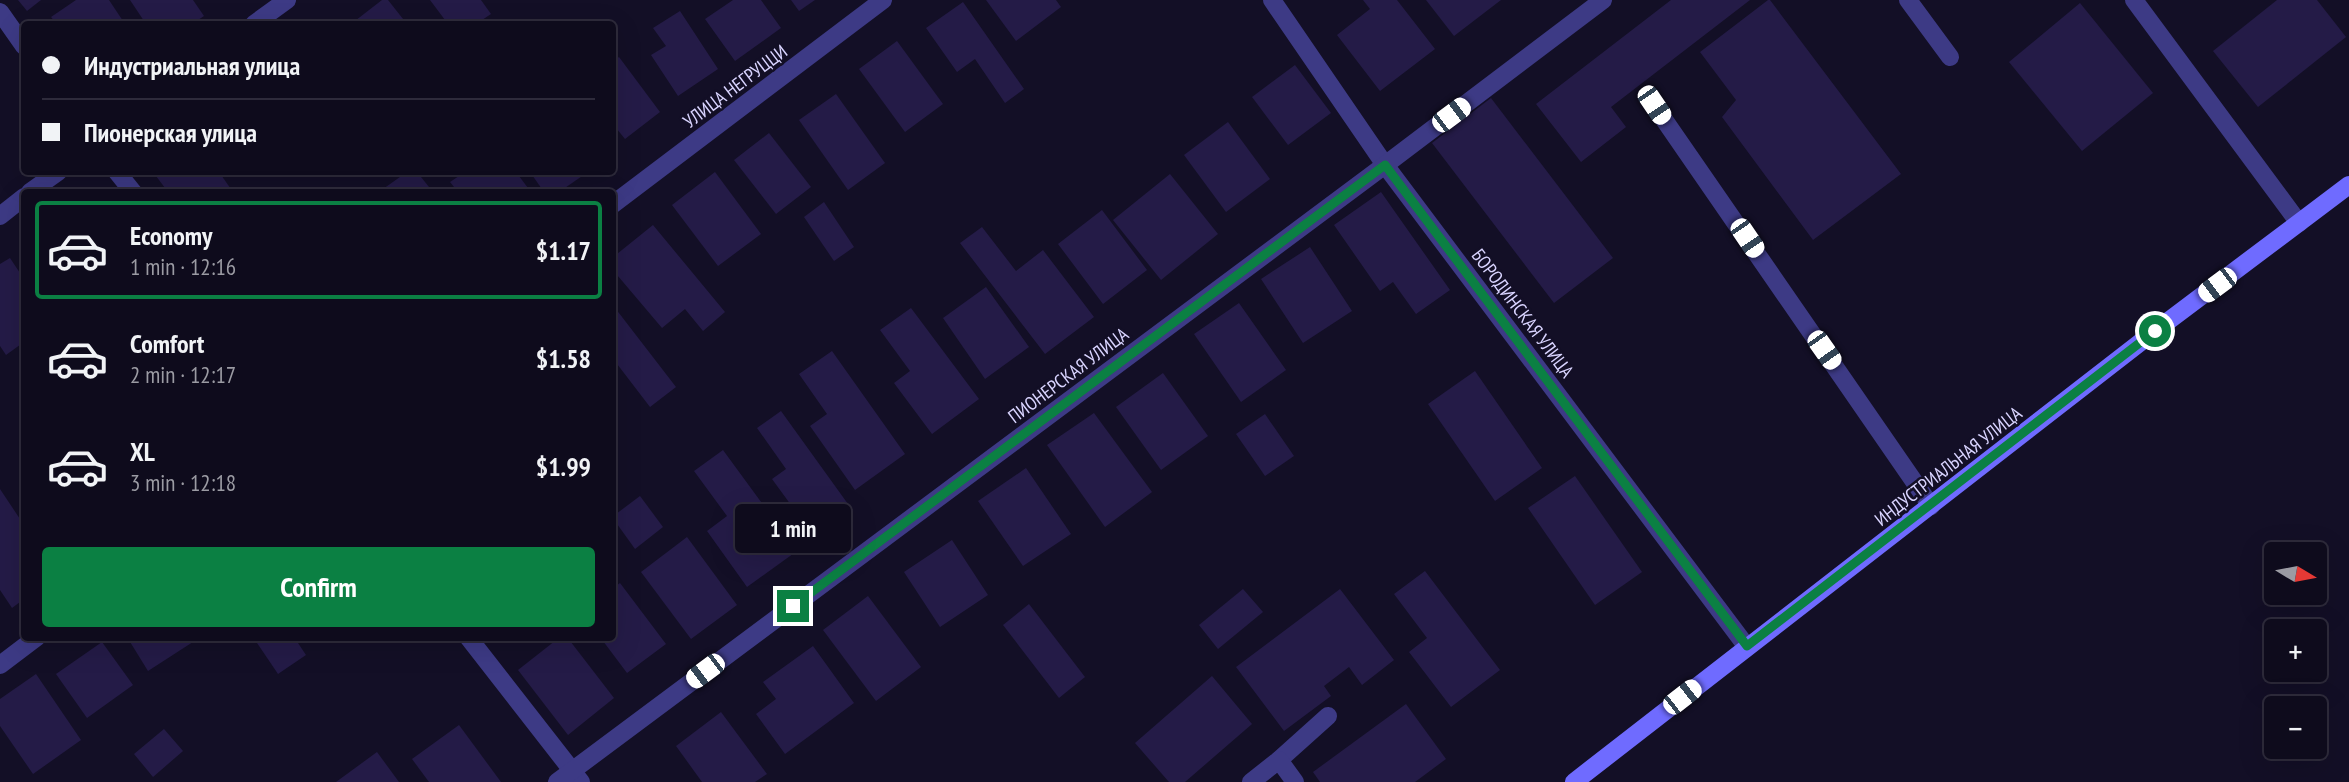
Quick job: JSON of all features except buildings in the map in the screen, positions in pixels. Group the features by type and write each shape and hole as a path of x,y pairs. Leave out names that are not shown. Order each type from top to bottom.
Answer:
{"main road":[{"name":"ИНДУСТРИАЛЬНАЯ УЛИЦА","path":"1574,782 1747,646 2349,185"}],"street":[{"path":"258,21 286,0"},
{"name":"УЛИЦА НЕГРУЦЦИ","path":"616,202 883,0"},
{"name":"БОРОДИНСКАЯ УЛИЦА","path":"1272,0 1385,165 1747,646"},
{"name":"ПИОНЕРСКАЯ УЛИЦА","path":"557,782 577,776 1603,0"},
{"path":"1908,0 1950,57"},
{"path":"2134,0 2299,223"},
{"path":"0,12 21,42"},
{"path":"1654,105 1931,506"},
{"path":"34,189 54,175"},
{"path":"119,175 131,189"},
{"path":"0,216 21,199"},
{"path":"0,665 32,641"},
{"path":"471,641 577,776"},
{"path":"1251,782 1328,716"},
{"path":"1279,760 1295,782"}],"route":[{"path":"793,606 1385,165 1747,646 2155,331"}]}
